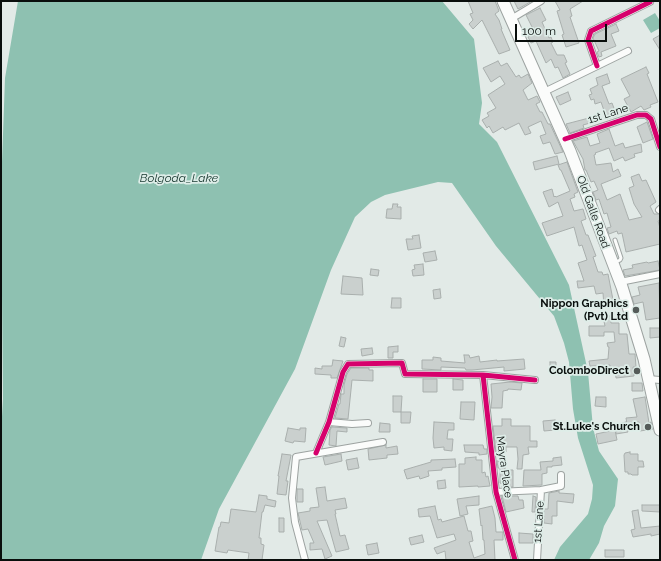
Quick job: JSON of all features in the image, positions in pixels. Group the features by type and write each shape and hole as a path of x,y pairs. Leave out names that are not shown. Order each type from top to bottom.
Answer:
{"highway":[{"name":"Old Galle Road","path":"503,1 565,138 620,282 644,359 660,427"}],"street":[{"path":"511,19 541,1"},
{"path":"597,66 588,40 591,31 650,2"},
{"path":"544,92 628,51"},
{"name":"1st Lane","path":"565,138 637,115 646,116 651,119 660,147"},
{"path":"620,282 660,274"},
{"path":"316,453 329,422 343,372 348,364 402,363 405,374 484,375 535,380"},
{"name":"Mayra Place","path":"484,375 496,492 515,560"},
{"path":"648,379 660,380"},
{"path":"329,422 352,424 368,423"},
{"path":"305,560 295,522 292,498 296,457 383,442"},
{"name":"1st Lane","path":"537,560 541,490 561,486 561,475"},
{"path":"496,492 541,490"}],"lane":[{"path":"612,263 620,260 621,258 615,240"}],"water":[{"name":"Bolgoda_Lake","path":"18,1 442,1 474,39 482,103 479,124 497,142 569,285 588,372 593,428 599,451 618,479 615,506 604,526 599,543 589,560 554,560 560,547 588,514 592,499 593,485 578,438 573,409 569,362 554,316 496,246 452,183 438,182 385,195 371,202 355,217 331,270 295,369 219,509 201,560 1,560 1,434 3,399 1,190 5,78"},
{"path":"655,13 660,21 660,28 651,33 643,20"}],"building":[{"path":"468,1 495,1 499,11 495,14 499,20 501,29 510,50 499,54 482,20 473,29 469,24 473,20 470,14 473,13"},
{"path":"514,1 532,1 518,9"},
{"path":"555,1 583,1 570,9 572,16 570,17 579,43 566,47 562,35 564,34 557,11 560,10"},
{"path":"540,8 546,20 542,22 549,38 551,37 553,42 551,43 557,55 564,55 567,62 565,63 570,74 563,78 558,67 555,68 551,59 546,63 536,41 531,43 528,37 527,31 533,29 526,15"},
{"path":"616,24 619,31 611,34 616,46 601,52 602,56 599,57 597,52 599,51 593,38 595,34"},
{"path":"660,35 660,50 653,39"},
{"path":"498,61 501,66 507,63 516,77 519,75 521,78 528,74 532,83 523,90 528,100 537,96 540,102 536,104 548,124 550,124 563,152 555,154 550,142 543,144 540,136 546,134 541,121 528,127 531,133 525,135 519,123 505,130 503,127 493,133 489,126 487,128 482,120 489,116 487,113 496,108 488,95 505,84 500,76 491,82 483,68"},
{"path":"646,67 649,73 647,74 658,102 650,105 651,107 644,110 641,106 631,112 624,99 630,96 621,79"},
{"path":"607,74 610,83 602,86 609,104 612,103 617,116 607,119 601,102 595,104 594,99 591,100 589,95 592,94 590,89 598,85 596,78"},
{"path":"568,92 571,100 560,105 556,97"},
{"path":"589,118 590,123 583,125 584,128 570,133 566,124"},
{"path":"647,122 653,139 643,143 637,127"},
{"path":"609,129 615,146 623,143 625,148 641,144 642,152 634,154 635,157 625,161 623,157 614,161 609,148 595,153 596,165 611,163 613,172 618,169 621,176 601,184 607,200 620,194 629,220 642,217 634,204 629,188 634,186 631,177 639,174 642,181 646,180 656,202 650,206 654,214 660,214 660,220 658,221 660,228 660,244 626,252 622,233 618,234 617,231 609,234 607,228 611,227 607,213 604,214 599,199 596,200 593,192 598,190 594,181 591,182 585,170 583,159 573,141 587,137 590,146 600,143 597,134"},
{"path":"557,156 559,164 535,170 533,162"},
{"path":"567,162 578,192 574,194 575,197 570,199 574,211 583,209 586,219 581,221 596,256 593,257 598,272 602,272 603,275 608,274 614,305 604,306 603,293 596,294 594,286 578,288 577,281 584,281 578,263 587,260 582,245 579,246 574,227 547,236 542,223 563,216 558,202 549,207 543,192 552,189 554,197 556,197 570,191 558,165"},
{"path":"393,204 398,204 397,207 401,207 401,219 386,218 387,209 392,209"},
{"path":"419,235 421,248 408,250 406,239 413,239 412,236"},
{"path":"435,251 437,260 425,262 423,253"},
{"path":"658,261 660,270 625,276 623,270 633,268 632,265"},
{"path":"423,264 424,275 413,276 412,270 415,269 414,265"},
{"path":"371,269 379,270 378,276 370,275"},
{"path":"343,276 362,278 363,295 341,294"},
{"path":"659,283 660,318 646,320 643,302 634,304 632,297 640,295 638,287"},
{"path":"440,289 441,298 434,299 433,290"},
{"path":"392,298 401,298 401,308 391,308"},
{"path":"610,316 611,323 619,323 619,334 627,334 629,354 635,354 636,367 633,367 634,376 616,378 615,369 610,369 610,365 590,366 589,361 608,359 609,347 607,343 615,342 614,332 604,332 604,336 589,336 589,326 605,326 603,317"},
{"path":"650,328 660,328 660,337 650,338"},
{"path":"341,337 346,338 344,347 339,346"},
{"path":"398,346 398,352 393,352 393,358 388,358 388,347"},
{"path":"372,348 373,354 362,356 361,349"},
{"path":"464,355 469,355 470,358 479,356 480,362 524,359 525,369 504,371 504,367 466,370 465,368 441,367 441,370 422,369 422,360 433,360 433,357 441,358 441,361 465,363"},
{"path":"333,360 343,361 337,378 331,378 331,375 315,374 315,368 322,369 322,366 332,366"},
{"path":"550,362 556,362 556,373 550,373"},
{"path":"351,368 369,368 369,370 373,370 373,381 352,380 348,419 335,418 340,404 341,394 344,394 344,385 347,374"},
{"path":"423,379 437,379 437,392 423,392"},
{"path":"453,379 463,380 463,390 453,390"},
{"path":"510,382 522,383 521,390 508,389 503,391 502,408 491,408 491,384"},
{"path":"632,383 642,383 643,391 632,391"},
{"path":"393,396 402,396 401,412 393,412"},
{"path":"596,397 606,397 606,407 595,406"},
{"path":"645,397 649,423 651,422 653,429 640,431 639,422 627,424 626,418 637,417 633,399"},
{"path":"461,402 475,402 474,420 460,419"},
{"path":"401,412 411,412 410,423 401,423"},
{"path":"502,419 511,419 511,426 530,426 530,441 537,441 537,447 528,447 529,454 523,455 522,469 517,469 517,447 506,447 506,452 496,453 493,426 502,426"},
{"path":"555,420 555,430 544,431 543,421"},
{"path":"434,422 454,423 454,430 448,430 447,439 453,439 452,451 444,450 444,447 434,448"},
{"path":"626,422 628,432 616,434 615,425"},
{"path":"380,423 390,424 390,432 379,432"},
{"path":"332,427 347,428 347,432 337,431 336,446 329,445 330,430"},
{"path":"288,428 300,430 300,428 306,428 305,442 294,441 293,443 285,441"},
{"path":"615,430 617,440 598,444 596,434"},
{"path":"386,445 386,448 397,446 398,454 387,455 387,458 369,460 368,449"},
{"path":"464,445 483,445 484,449 487,449 487,454 479,455 479,453 465,452"},
{"path":"630,452 630,454 638,454 638,461 643,461 644,467 638,467 638,475 632,475 625,472 624,455 625,453"},
{"path":"282,454 291,455 286,481 288,481 286,495 277,494 278,476"},
{"path":"341,454 342,461 325,465 323,457"},
{"path":"476,457 476,460 482,460 482,473 485,472 486,477 488,476 490,486 459,487 459,464 465,464 465,458"},
{"path":"561,457 562,465 547,467 547,473 542,474 542,485 523,486 524,470 541,470 540,462 553,461 553,458"},
{"path":"357,458 359,468 348,470 346,460"},
{"path":"455,459 456,467 428,471 429,476 420,479 419,476 407,479 404,470 431,462 431,460"},
{"path":"497,461 505,461 505,470 513,470 513,487 502,487 503,484 500,483 500,468 498,468"},
{"path":"445,480 446,488 438,489 437,481"},
{"path":"325,487 327,501 345,498 347,508 335,510 335,514 340,536 345,535 349,549 336,552 327,520 317,521 332,556 325,559 322,549 310,550 310,543 314,543 308,529 302,530 298,513 310,511 310,508 319,507 316,488"},
{"path":"297,489 303,489 303,502 297,502"},
{"path":"559,491 559,493 574,494 573,503 557,501 557,516 552,516 552,524 544,523 544,509 548,509 549,493"},
{"path":"259,495 267,496 267,499 276,501 275,507 265,505 262,512 259,538 261,538 261,544 264,545 262,560 248,560 249,553 228,550 227,553 215,551 219,527 221,522 229,523 231,509 256,512"},
{"path":"479,496 479,505 466,506 468,514 460,516 457,499"},
{"path":"502,496 518,496 519,500 523,500 524,508 506,512"},
{"path":"533,496 536,497 535,512 532,512"},
{"path":"642,505 660,505 660,512 642,511"},
{"path":"435,506 438,520 441,519 442,522 464,516 468,531 471,531 473,541 469,542 474,558 485,554 479,509 492,506 496,532 503,532 503,540 494,540 495,560 446,560 445,551 437,554 434,548 456,540 454,534 437,538 430,516 419,517 418,509"},
{"path":"638,510 641,528 660,526 660,534 633,537 631,530 635,529 632,511"},
{"path":"279,518 284,518 284,532 279,532"},
{"path":"519,533 533,534 533,543 519,543"},
{"path":"422,535 424,542 411,545 409,538"},
{"path":"377,543 379,553 368,555 366,545"},
{"path":"605,550 624,550 624,557 605,557"}],"cycle path":[{"path":"597,66 588,40 591,31 650,2"},
{"path":"565,139 637,115 646,115 651,119 660,147"},
{"path":"316,453 329,422 343,372 348,364 402,363 405,374 483,375 535,380"},
{"path":"483,375 496,492 515,560"}],"place":[{"name":"Nippon Graphics (Pvt) Ltd","path":"636,310"},
{"name":"ColomboDirect","path":"637,371"},
{"name":"St.Luke's Church","path":"648,427"}]}
